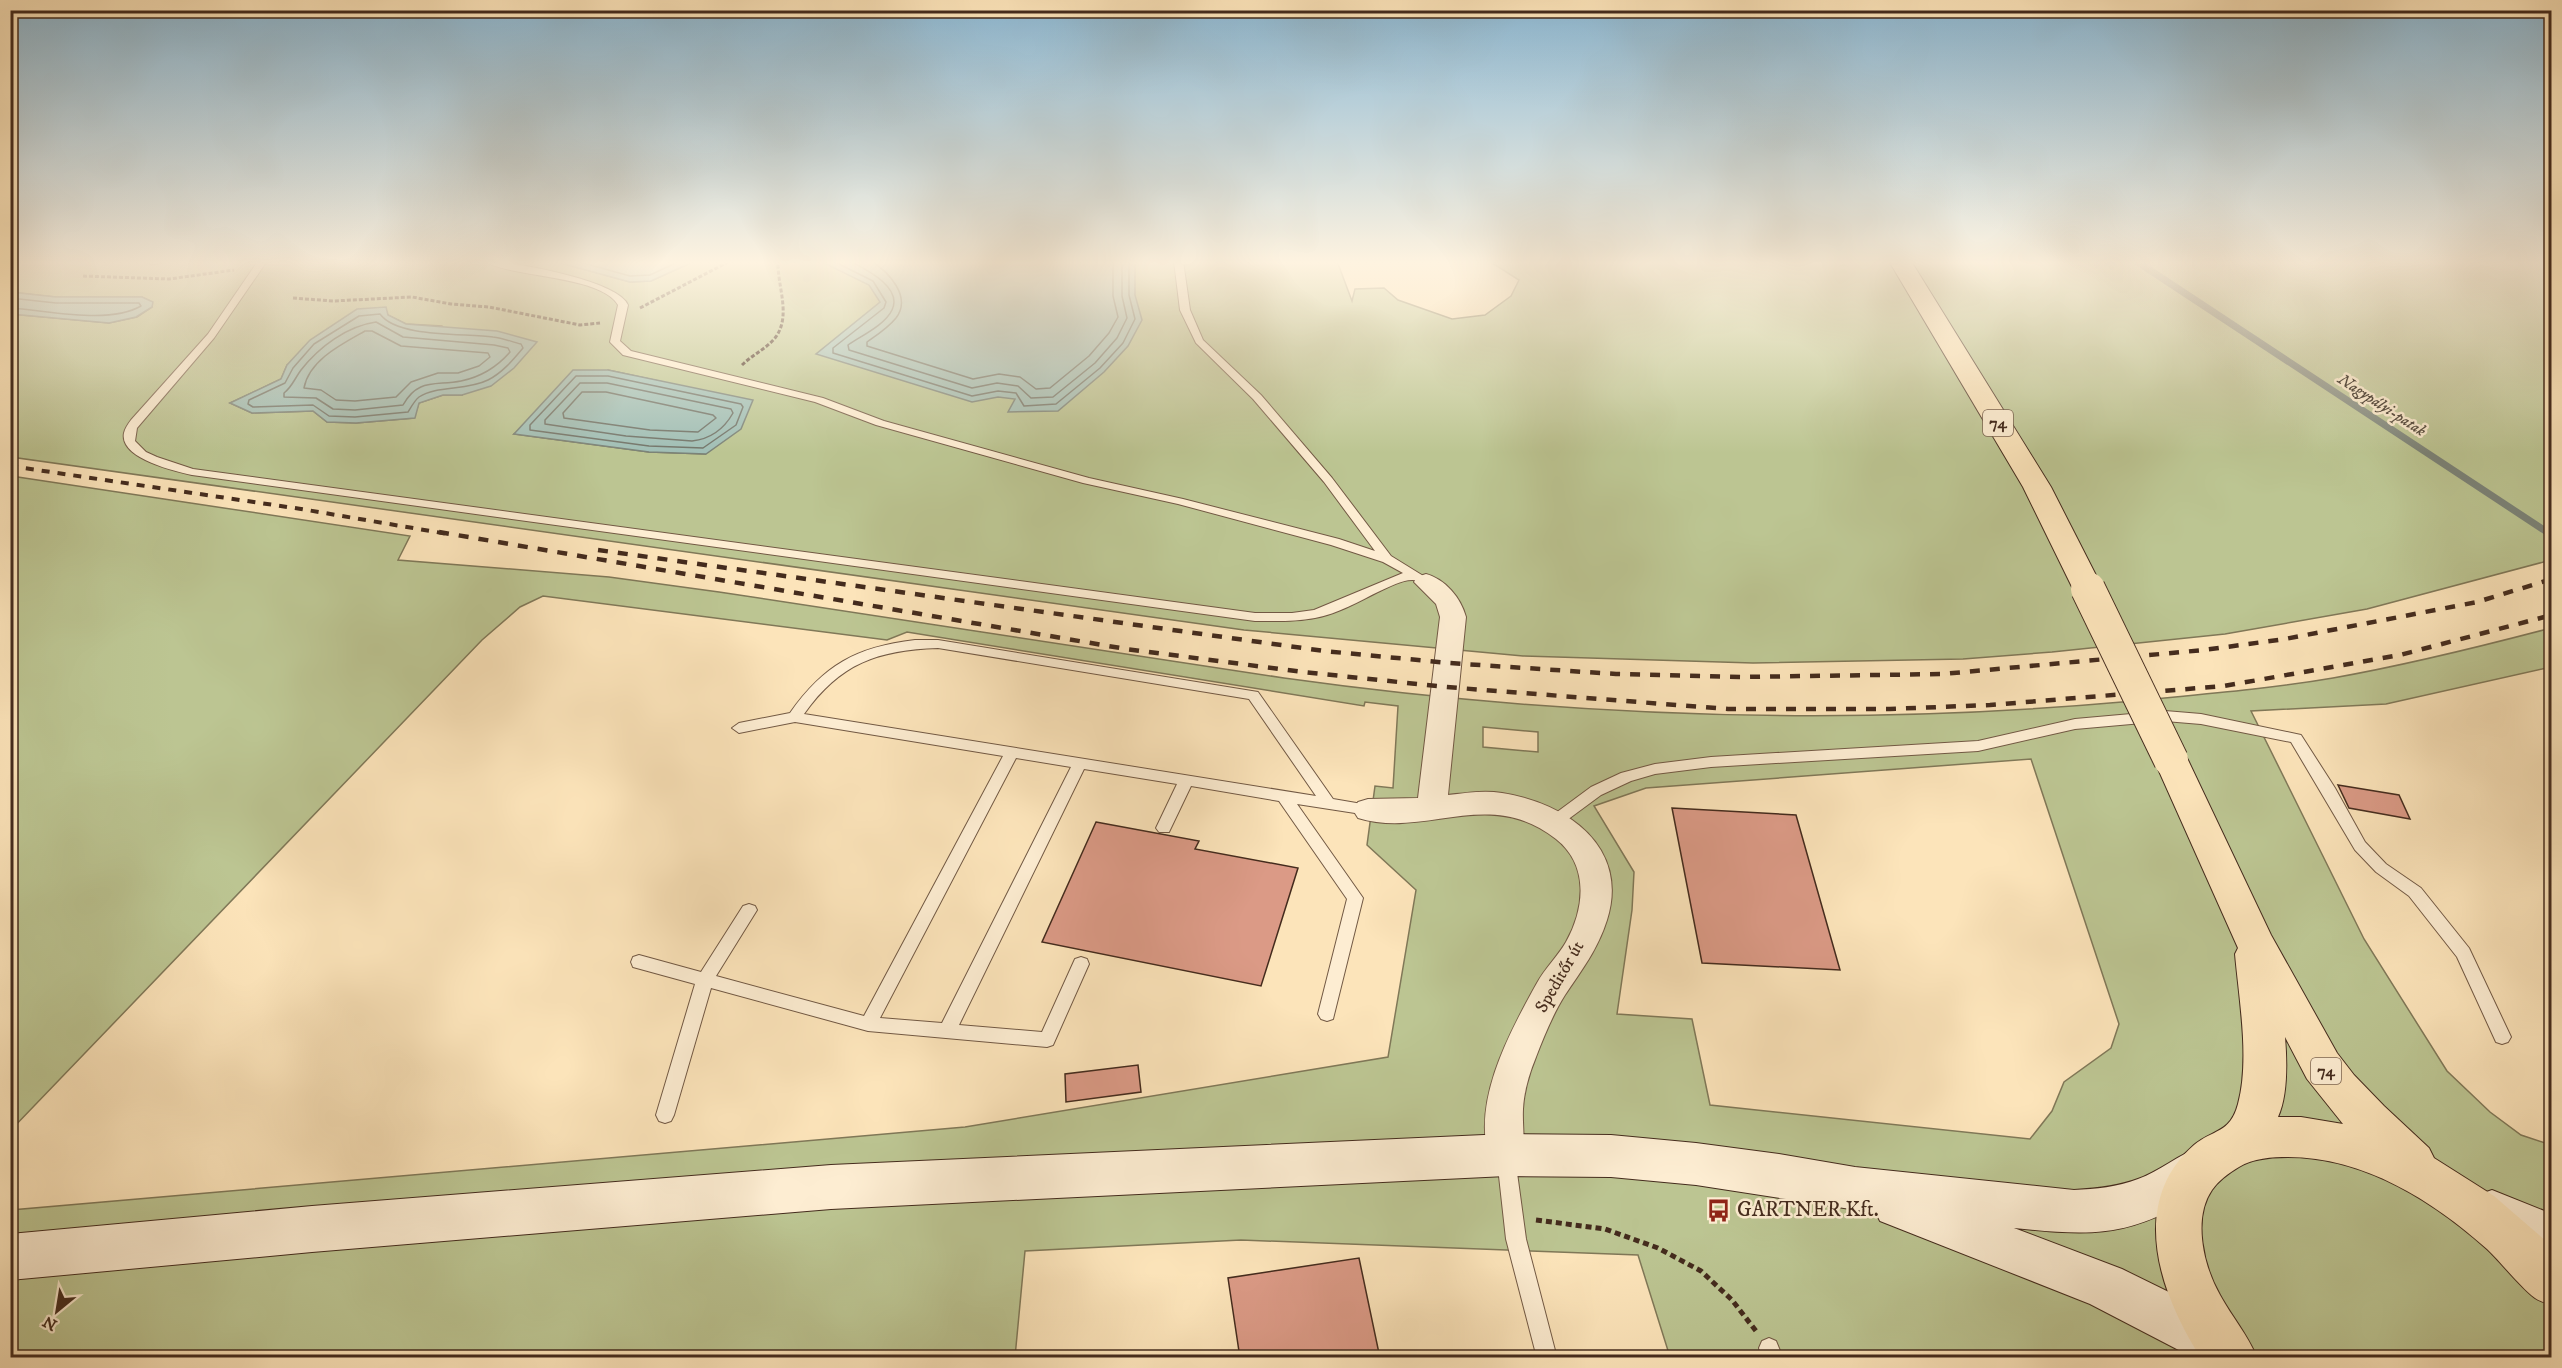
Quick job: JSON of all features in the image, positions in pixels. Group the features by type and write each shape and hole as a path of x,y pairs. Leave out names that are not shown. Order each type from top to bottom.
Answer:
{"main road":[{"name":"74","path":"1939,325 2037,487 2171,760 2254,940 2322,1066 2339,1089 2446,1190"},
{"name":"74","path":"2242,1142 2260,1107 2265,1052 2254,940"},
{"name":"74","path":"2227,1351 2193,1293 2181,1255 2179,1221 2185,1192 2200,1168 2218,1152 2242,1142 2266,1137 2294,1136 2324,1140 2388,1159 2446,1190 2496,1225 2526,1252 2552,1281"},
{"path":"10,1257 312,1229 831,1187 1506,1155 1611,1156 1696,1164 1779,1175 1855,1190 2074,1212 2103,1210 2149,1198 2200,1168"},
{"path":"1855,1190 2105,1286 2227,1351"},
{"path":"2446,1190 2552,1237"}],"street":[{"path":"1420,578 1444,596 1451,607 1453,616 1432,808"},
{"name":"Speditőr út","path":"1368,810 1432,808 1488,802 1509,805 1554,822 1571,835 1588,853 1596,870 1598,889 1578,950 1551,989 1525,1042 1510,1080 1503,1116 1506,1155"}],"lane":[{"path":"219,325 136,420 129,434 130,444 141,453 159,462 192,472 1255,617 1292,617 1316,614 1390,582 1420,578"},
{"path":"618,325 615,342 627,353 819,400 880,423 1037,467 1335,542 1387,559 1420,578"},
{"path":"1192,325 1199,340 1257,397 1321,471 1387,559"},
{"path":"795,717 809,694 837,668 878,651 918,644 938,644 1253,695 1329,804"},
{"path":"1554,822 1596,791 1626,777 1655,769 1711,762 1978,746 2075,724 2165,716 2201,719 2296,738 2360,846 2381,868 2415,892 2463,953 2502,1037"},
{"path":"740,728 795,717 1368,810"},
{"path":"868,1024 1012,752"},
{"path":"947,1031 1080,764"},
{"path":"1164,828 1186,781"},
{"path":"1284,797 1355,898 1327,1014"},
{"path":"665,1115 705,980 749,910"},
{"path":"639,962 868,1024 1047,1040 1081,964"},
{"path":"1506,1155 1516,1239 1547,1358"}],"path":[{"path":"737,379 743,363 775,338 783,325"},
{"path":"1514,1217 1605,1228 1658,1248 1701,1271 1732,1300 1771,1353"}],"green space":[{"path":"10,325 368,325 287,365 281,379 230,403 252,413 313,411 327,422 356,423 414,418 419,403 443,395 462,395 442,326 421,325 2551,325 2551,560 2367,609 2225,634 1963,659 1753,663 1523,656 1244,630 11,457","holes":["608,370 663,382 705,454 649,452 514,434"]},
{"path":"11,476 410,536 398,560 609,577 1284,678 1493,702 1598,709 1807,716 2017,710 2122,702 2254,689 2333,678 2442,655 2551,628 2551,667 2386,704 2251,711 2364,939 2447,1071 2490,1112 2521,1135 2551,1145 2551,1357 1670,1357 1638,1255 1241,1240 1025,1251 1015,1357 11,1357 11,1210 965,1127 1388,1057 1416,890 1367,845 1375,786 1393,788 1398,706 1365,702 1364,706 907,632 887,640 543,596 520,607 482,640 11,1130","holes":["1483,727 1538,732 1538,752 1483,747","2031,759 2119,1024 2111,1048 2064,1082 2052,1111 2030,1139 1710,1105 1692,1019 1617,1014 1632,910 1634,872 1594,806 1646,788"]}],"water":[{"path":"333,325 417,325 497,331 537,342 514,368 491,386 462,395 443,395 419,403 415,418 356,423 327,422 313,411 252,413 230,403 281,379 287,365 310,340"},
{"path":"852,325 1139,325 1128,346 1104,372 1058,411 1008,412 1015,399 998,397 972,402 816,354"},
{"path":"573,370 608,370 753,400 741,429 706,454 649,452 514,434"}],"building":[{"path":"2338,785 2399,795 2410,819 2349,808"},
{"path":"1672,808 1796,815 1840,970 1702,963"},
{"path":"1096,822 1199,841 1195,849 1298,868 1261,986 1042,942"},
{"path":"1138,1065 1141,1092 1066,1102 1065,1074"},
{"path":"1359,1258 1380,1358 1240,1358 1228,1278"}],"waterway":[{"name":"Nagypályi-patak","path":"2233,325 2550,534"},
{"name":"Nagypályi-patak","path":"2548,532 2552,535"}],"railway":[{"path":"10,466 301,509 448,534"},
{"path":"439,532 1126,649 1303,672 1446,687 1728,709 1890,709 1990,705 2224,686 2400,655 2552,615"},
{"path":"598,550 1324,651 1449,663 1616,674 1741,677 1943,674 2204,650 2285,639 2477,602 2552,579"}],"place":[{"name":"GARTNER Kft.","path":"1719,1210"}]}
